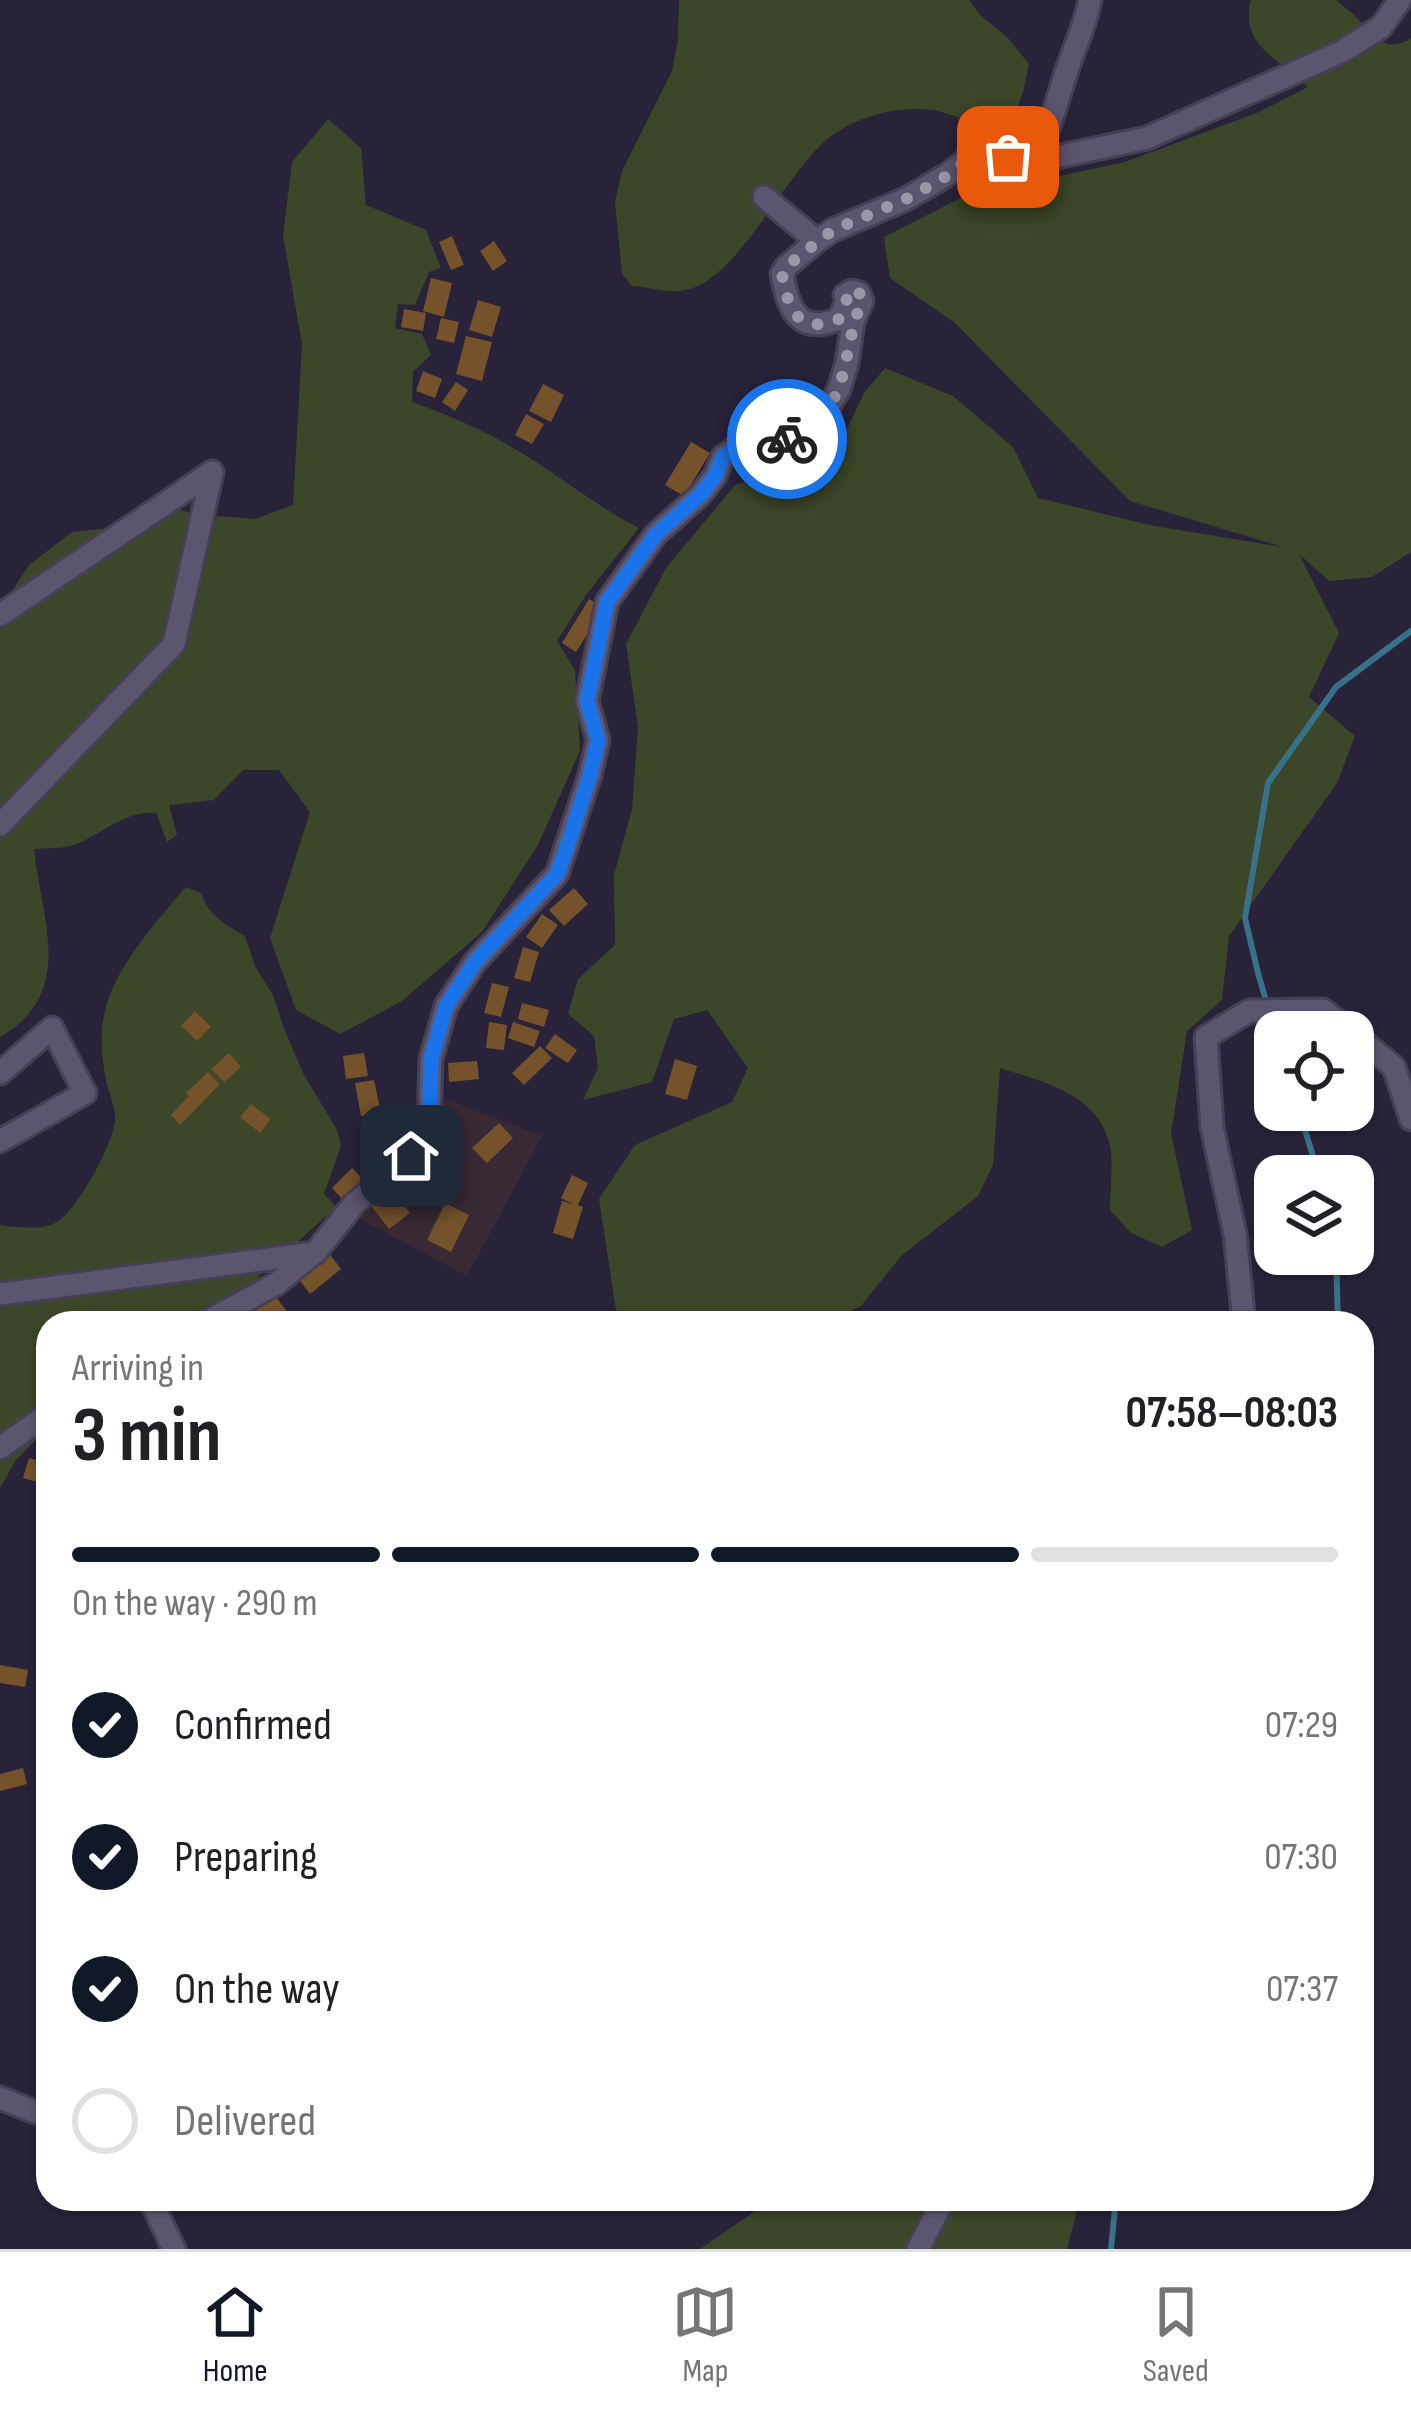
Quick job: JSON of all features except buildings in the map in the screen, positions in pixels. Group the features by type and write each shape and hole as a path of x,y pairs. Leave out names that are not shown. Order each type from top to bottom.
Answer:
{"street":[{"path":"1037,161 1090,0"},
{"path":"225,1311 276,1284 315,1252 353,1204 411,1156 429,1123 431,1059 446,1006 475,962 557,874 598,740 587,701 607,602 656,534 700,495 723,457 745,441 763,436 791,439 823,417 839,389 862,301 859,292 845,295 839,319 812,326 787,302 782,274 787,266 833,230 906,199 966,160 994,155 1037,161 1147,138 1343,51 1381,27 1400,0"},
{"path":"764,197 817,241"},
{"path":"0,614 212,472 174,644 0,825"},
{"path":"1243,1311 1235,1234 1212,1127 1206,1037 1249,1011 1324,1011"},
{"path":"0,1072 52,1028 85,1093 0,1141"},
{"path":"1374,1051 1394,1067 1411,1119"},
{"path":"0,1294 315,1252"},
{"path":"0,1448 36,1422"},
{"path":"0,2098 36,2112"},
{"path":"156,2211 174,2249"},
{"path":"918,2249 938,2211"}],"shaded area":[{"path":"438,1096 542,1136 467,1276 353,1215 384,1181"}],"green space":[{"path":"679,0 969,0 1029,64 1023,91 1011,116 994,124 920,109 859,120 818,148 721,270 700,285 678,291 632,286 622,274 615,202 622,171 672,71"},
{"path":"1251,0 1336,0 1382,42 1403,43 1411,38 1411,552 1372,577 1329,581 1299,554 1339,633 1309,697 1355,736 1337,783 1229,936 1222,1000 1187,1031 1171,1134 1192,1230 1162,1247 1131,1233 1110,1210 1109,1141 1092,1111 1065,1091 1000,1068 993,1165 978,1196 901,1256 861,1306 850,1311 616,1311 599,1199 635,1145 732,1102 748,1068 707,1010 674,1019 652,1082 583,1100 598,1068 594,1036 568,1014 578,979 615,945 614,875 632,809 638,727 626,644 666,568 735,485 837,450 864,393 885,368 953,396 1013,447 1038,498 1154,526 1283,547 1130,501 955,323 890,278 884,237 992,182 1031,182 1125,162 1259,112 1308,87 1265,51 1249,16"},
{"path":"328,119 361,148 366,205 426,230 441,268 429,272 415,305 398,304 395,328 422,334 431,355 413,372 412,402 504,443 639,528 557,641 575,670 580,751 538,845 482,932 402,1001 340,1034 296,1010 270,938 310,812 279,770 243,770 214,800 169,805 177,835 167,842 156,813 144,813 74,845 34,849 47,927 46,976 39,999 24,1019 0,1037 0,623 10,594 29,565 72,532 120,527 149,510 255,519 293,505 302,344 283,235 292,162"},
{"path":"186,887 201,893 213,914 245,936 304,1075 337,1130 341,1146 324,1194 337,1207 262,1273 232,1311 36,1311 36,1440 16,1460 0,1488 0,1225 35,1228 64,1217 108,1145 115,1121 105,1076 103,1020 110,994 138,945"},
{"path":"755,2211 1077,2211 1067,2249 700,2249"}],"waterway":[{"path":"1269,1011 1245,918 1268,783 1336,687 1411,631"},
{"path":"1305,1131 1313,1155"},
{"path":"1337,1275 1338,1311"},
{"path":"1111,2249 1115,2211"}],"way so far":[{"path":"787,439 823,417 839,389 862,301 859,292 852,291 845,295 839,319 812,326 787,302 782,274 787,266 833,230 906,199 966,160 1008,157"}],"route":[{"path":"411,1156 429,1123 431,1059 446,1006 475,962 557,874 566,850 598,740 587,701 607,602 656,534 700,495 723,457 745,441 763,436 787,439"}]}
